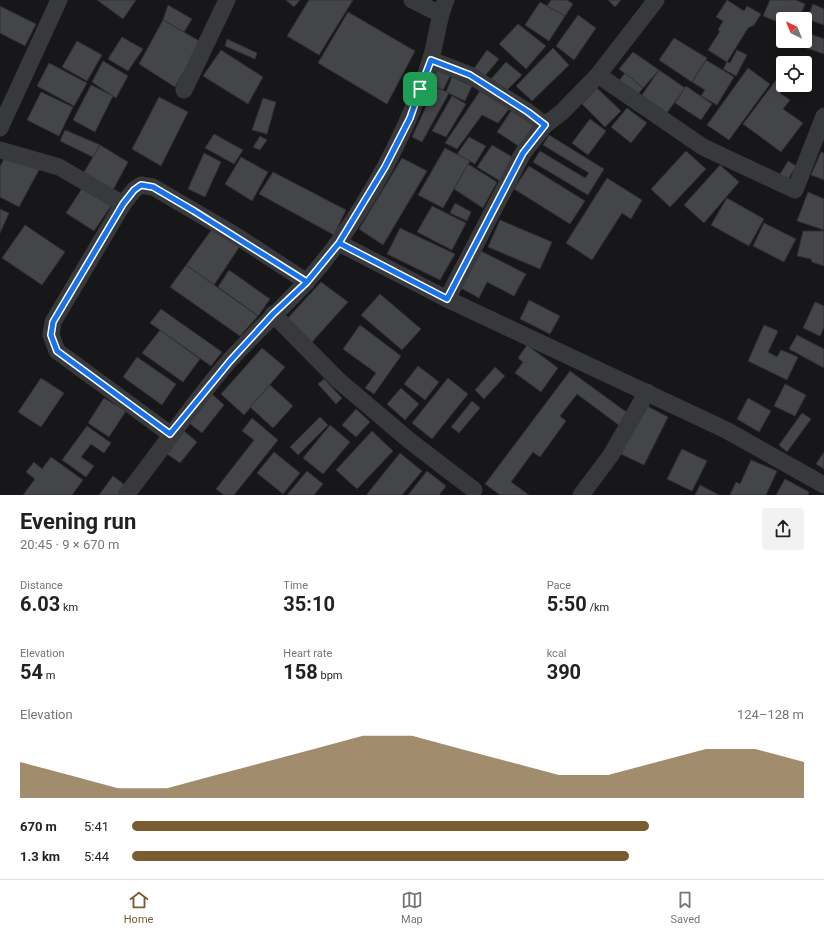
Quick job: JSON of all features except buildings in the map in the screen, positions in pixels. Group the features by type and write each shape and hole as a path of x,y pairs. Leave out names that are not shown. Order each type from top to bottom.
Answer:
{"street":[{"path":"0,128 59,0"},
{"path":"184,90 227,0"},
{"path":"126,495 170,434 230,361 273,314 307,282 339,243 385,167 410,118 431,60 443,7 412,0"},
{"path":"447,299 523,153 545,125 562,112 598,75 656,0"},
{"path":"431,60 470,75 528,112 545,125"},
{"path":"598,75 703,148 795,190 824,116"},
{"path":"0,150 59,167 123,204"},
{"path":"170,434 57,351 51,335 53,322 123,204 134,190 141,185 153,187 235,235 307,282"},
{"path":"339,243 447,299 726,430 824,485"},
{"path":"273,314 338,380 410,441 474,490"},
{"path":"582,495 611,455 647,392"}],"route":[{"path":"420,89 410,118 385,167 339,243 307,282 273,314 230,361 170,434 67,356 57,351 53,344 51,335 53,322 123,204 134,190 141,185 153,187 235,235 307,282 339,243 447,299 482,229 523,153 545,125 528,112 470,75 431,60 420,89"}]}
